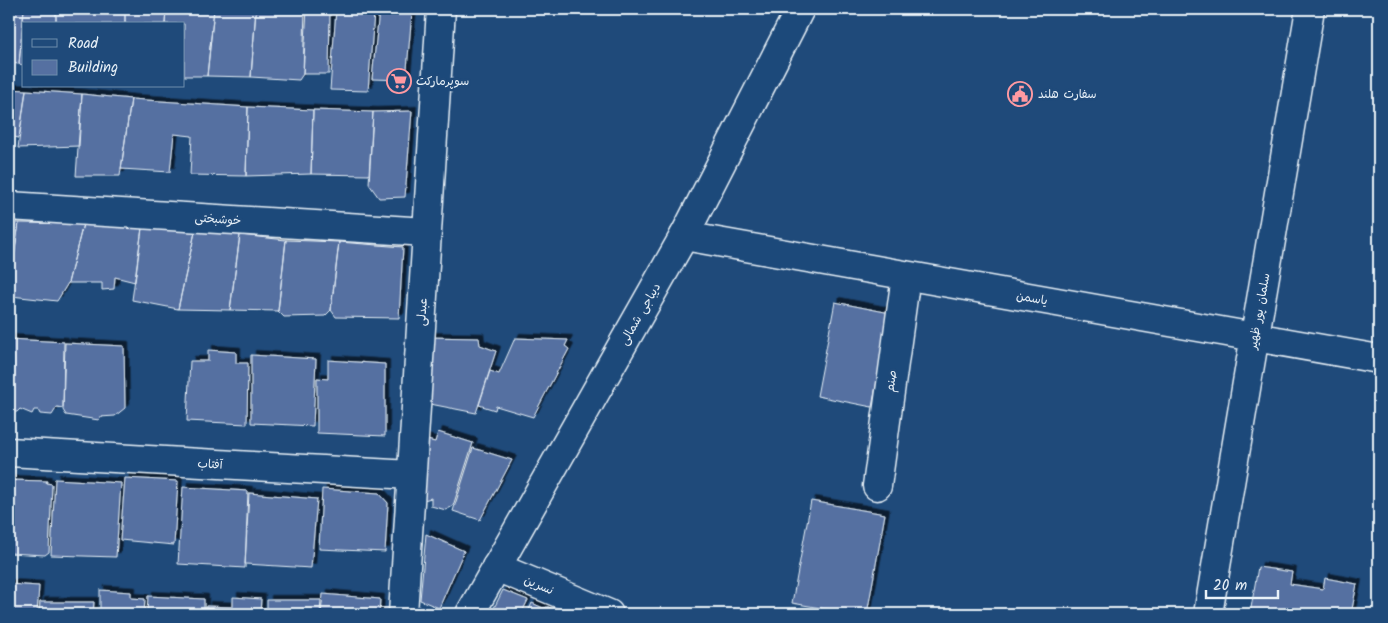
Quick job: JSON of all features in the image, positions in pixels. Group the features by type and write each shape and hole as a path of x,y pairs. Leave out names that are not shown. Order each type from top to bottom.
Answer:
{"street":[{"name":"عبدلی","path":"403,614 441,9"},
{"name":"دیباجی شمالی","path":"470,614 684,236 800,9"},
{"name":"سلمان پور ظهیر","path":"1208,614 1310,9"},
{"name":"خوشبختی","path":"9,206 427,232"},
{"name":"یاسمن","path":"684,236 1379,359"},
{"name":"صنم","path":"876,486 906,276"},
{"name":"آفتاب","path":"9,452 412,476"},
{"name":"نسرین","path":"496,567 609,614"}],"building":[{"path":"9,9 24,9 19,64 9,63"},
{"path":"24,9 56,9 56,22 23,22"},
{"path":"56,9 125,9 125,22 56,22"},
{"path":"125,9 166,9 165,22 125,22"},
{"path":"166,9 214,9 207,76 185,76 185,22 165,22"},
{"path":"214,9 256,9 251,77 207,76"},
{"path":"256,9 305,9 303,74 299,80 251,77"},
{"path":"307,9 330,9 329,74 303,74"},
{"path":"336,10 374,13 368,91 330,90"},
{"path":"379,11 412,12 406,80 372,79"},
{"path":"22,31 22,65 19,64"},
{"path":"9,89 26,90 19,138 9,136"},
{"path":"26,90 82,94 79,146 18,148"},
{"path":"82,94 131,99 120,176 76,176"},
{"path":"131,99 248,107 246,176 190,175 192,136 174,134 170,172 121,169"},
{"path":"248,107 313,110 311,174 246,176"},
{"path":"313,110 373,112 369,175 311,174"},
{"path":"412,111 405,197 379,198 369,184 373,112"},
{"path":"9,223 19,223 9,287"},
{"path":"19,223 83,224 68,283 57,301 11,296 9,292"},
{"path":"83,224 142,228 135,282 115,277 114,289 102,290 102,283 68,283"},
{"path":"142,228 195,232 178,309 132,300"},
{"path":"195,232 240,235 230,310 178,309"},
{"path":"240,235 286,240 278,311 230,310"},
{"path":"286,240 339,242 331,310 325,316 284,317 278,311"},
{"path":"339,242 403,247 399,318 336,317 331,310"},
{"path":"835,302 890,313 872,407 817,396"},
{"path":"424,337 479,338 480,345 496,351 476,413 420,402"},
{"path":"515,338 568,340 565,346 569,349 533,417 496,406 495,410 479,405 490,371 499,374"},
{"path":"9,339 64,342 63,408 57,407 52,415 40,414 38,410 34,410 32,414 20,409 17,412 9,412"},
{"path":"65,343 124,346 125,408 115,416 100,417 99,420 66,415 63,410"},
{"path":"208,350 236,352 236,363 248,363 247,424 187,421 190,361 208,361"},
{"path":"251,355 316,359 313,426 251,423"},
{"path":"328,360 385,364 385,436 317,433 317,378 328,379"},
{"path":"438,432 473,443 453,506 446,510 431,506 431,498 420,501 423,439 435,442"},
{"path":"473,448 512,460 480,520 453,511"},
{"path":"125,478 178,481 174,545 120,540"},
{"path":"55,479 121,483 116,557 51,555"},
{"path":"9,480 47,481 46,483 52,484 49,552 45,555 9,553"},
{"path":"183,487 248,491 245,568 178,564"},
{"path":"322,489 379,493 388,503 385,552 319,549"},
{"path":"249,493 317,499 311,568 245,564"},
{"path":"811,501 885,514 867,614 855,614 792,603"},
{"path":"426,534 464,551 439,608 420,600"},
{"path":"1258,567 1292,572 1290,584 1323,589 1325,578 1357,584 1351,614 1250,614"},
{"path":"9,584 39,586 37,614 9,614"},
{"path":"100,590 131,592 131,598 145,599 144,614 100,614"},
{"path":"503,590 528,600 521,614 491,614"},
{"path":"323,594 380,599 379,614 321,614"},
{"path":"148,596 204,599 204,614 147,614"},
{"path":"233,597 261,599 260,614 206,614 206,606 233,607"},
{"path":"267,600 321,600 320,614 267,614"},
{"path":"40,602 94,602 93,614 39,614"},
{"path":"532,603 543,608 548,607 565,614 527,614"}],"place":[{"name":"سوپرمارکت","path":"399,81"},
{"name":"سفارت هلند","path":"1020,94"}]}
